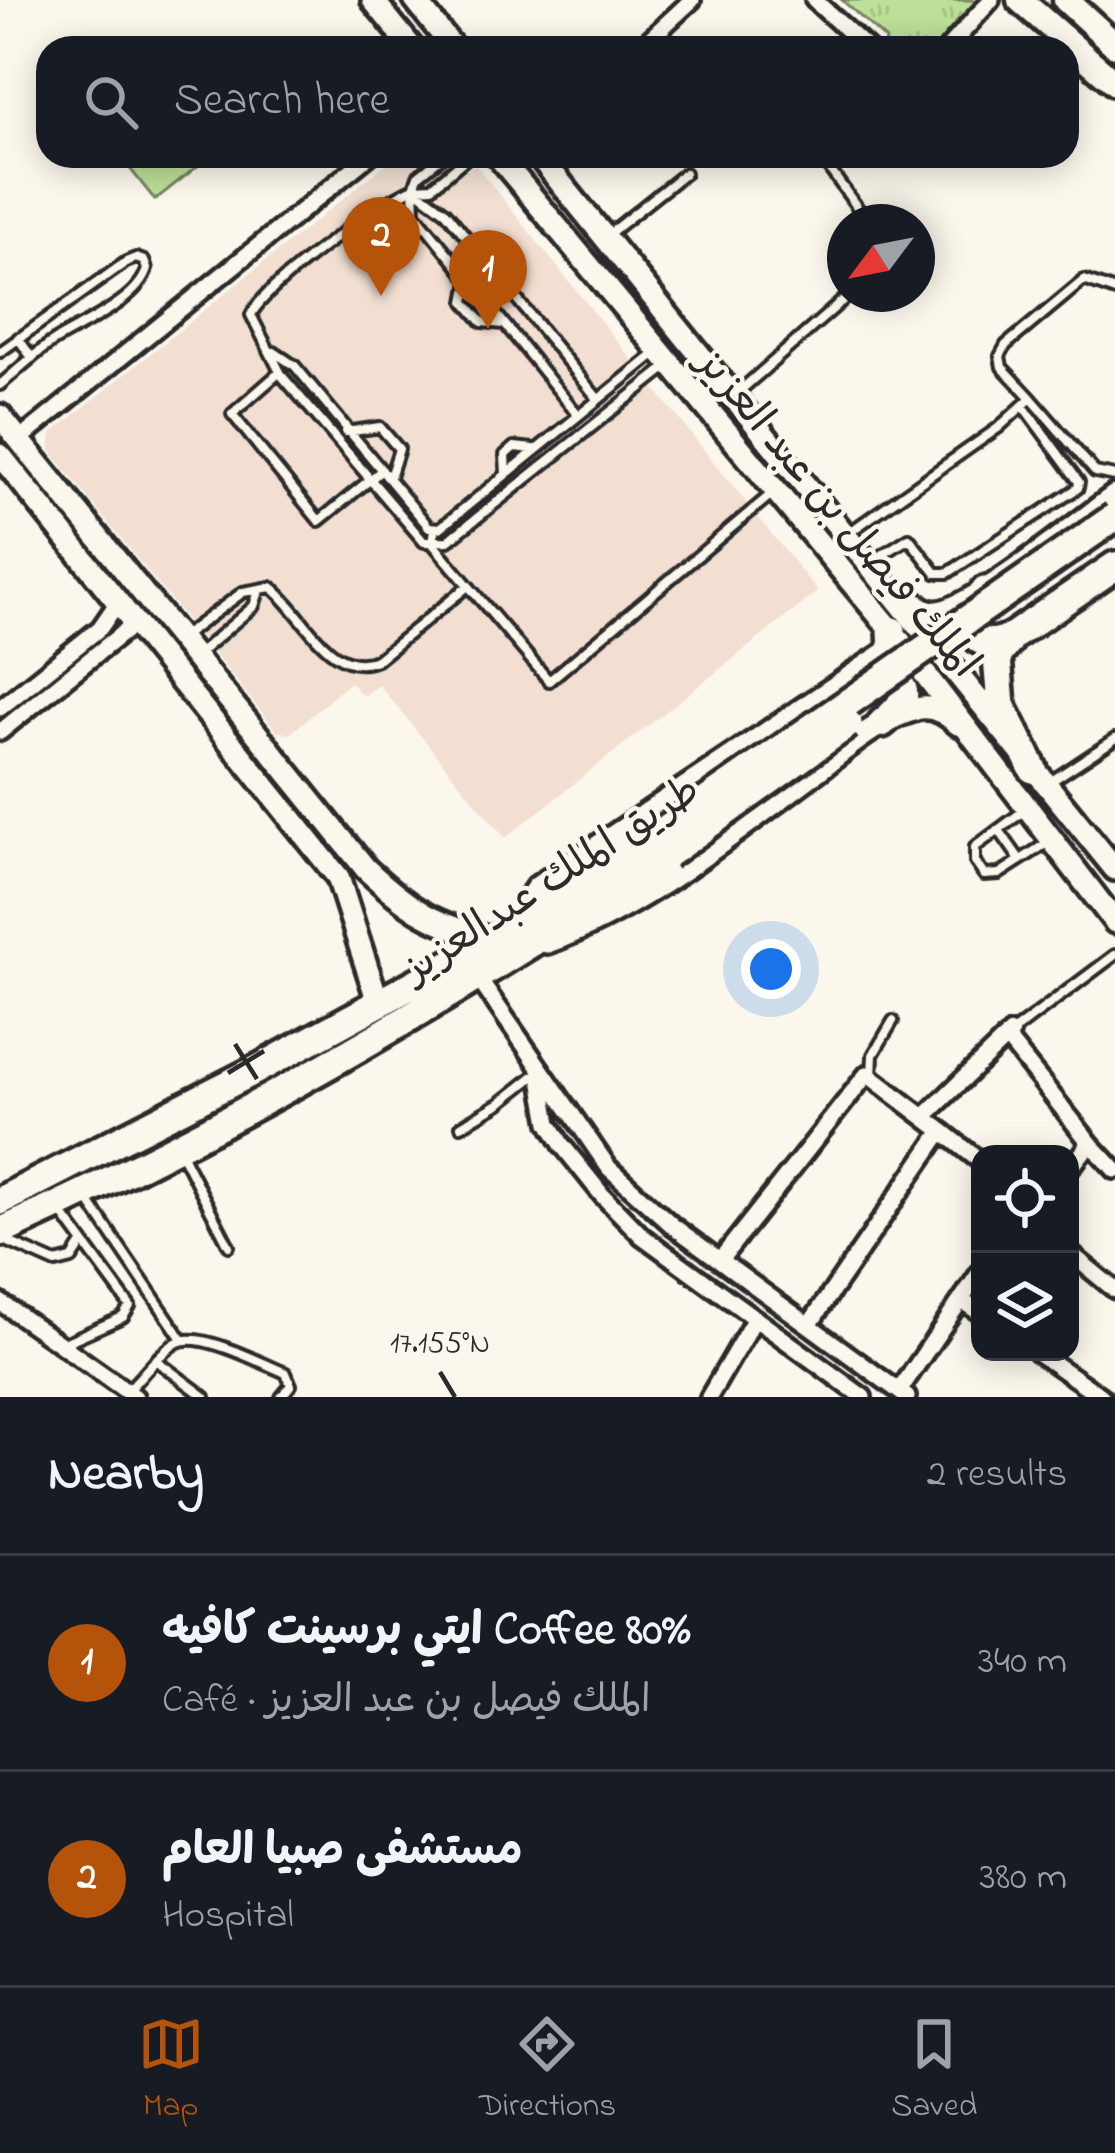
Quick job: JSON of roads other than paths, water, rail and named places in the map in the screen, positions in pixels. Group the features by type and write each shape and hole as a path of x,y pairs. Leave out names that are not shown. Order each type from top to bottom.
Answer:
{"highway":[{"name":"طريق الملك عبدالعزيز","path":"661,845 1115,518"},
{"name":"طريق الملك عبدالعزيز","path":"0,1201 378,1002 510,940 661,845 1115,540"},
{"path":"985,591 970,610 970,626 992,643 1013,636 1115,566"},
{"path":"510,940 539,890 893,652 892,631"},
{"path":"1013,636 997,657 996,679 1001,705 1039,777"},
{"path":"855,678 881,671 897,679 905,696 898,710 882,723"},
{"name":"طريق الملك عبدالعزيز","path":"0,1235 295,1087 478,978 510,940"}],"main road":[{"path":"1020,0 1061,36"},
{"path":"1066,0 1115,45"},
{"path":"1079,52 1115,83"}],"street":[{"path":"374,0 402,36"},
{"path":"415,0 444,36"},
{"path":"653,36 692,0"},
{"path":"814,0 854,36"},
{"path":"959,36 992,0"},
{"path":"20,440 355,168"},
{"name":"الملك فيصل بن عبد العزيز","path":"508,168 892,631 1115,922"},
{"name":"الملك فيصل بن عبد العزيز","path":"549,168 1115,869"},
{"path":"0,416 366,868 399,900 444,927 510,940 590,926 715,846 882,723 926,707 946,713 987,750"},
{"path":"0,455 338,877 378,1002"},
{"path":"873,570 915,604 933,612 952,610 1115,496"},
{"path":"0,708 100,628 118,602"},
{"path":"0,732 135,623"},
{"path":"478,978 609,1168 673,1226 903,1394 971,1285"},
{"path":"924,1118 1008,1035 1115,1170"},
{"path":"540,1071 549,1123 602,1195 642,1236 863,1397"},
{"path":"720,1260 867,1074 971,1154"},
{"path":"809,1325 942,1131"},
{"path":"1079,1157 1090,1143"},
{"path":"0,1181 32,1186"},
{"path":"1079,1260 1115,1290"},
{"path":"961,1300 971,1307"},
{"path":"0,1302 131,1394"},
{"path":"709,1397 755,1318"},
{"path":"1050,1361 1102,1397"}],"lane":[{"path":"428,168 418,176 414,188 415,213 578,415"},
{"path":"455,168 432,187 414,188 391,198 256,303 251,315 280,372 424,542 448,541 663,358"},
{"path":"829,168 855,204"},
{"path":"604,238 685,173"},
{"path":"414,188 446,212 598,399"},
{"path":"0,352 126,262 144,261 147,269 141,284 86,326 54,340 0,386"},
{"path":"469,280 465,302 482,322 505,325"},
{"path":"873,570 909,538 935,572 948,573 1078,488 1079,482 1000,356 1006,345 1084,280 1115,291"},
{"path":"733,398 830,312"},
{"path":"17,338 32,358"},
{"path":"273,352 295,366 430,527 448,522 598,399 663,358"},
{"path":"280,372 232,413 319,520 382,470"},
{"path":"1027,402 1095,472 1115,476"},
{"path":"846,536 998,428 1027,402"},
{"path":"337,439 349,430 380,427 399,449 390,479"},
{"path":"435,527 433,544 549,681 774,492"},
{"path":"180,638 243,592 267,587 338,659 362,666 377,660 469,586"},
{"path":"195,657 254,606 259,591"},
{"path":"1039,777 1115,739"},
{"path":"1029,808 976,848 975,862 990,877 1052,840"},
{"path":"999,830 1020,860"},
{"path":"1008,1035 1115,956"},
{"path":"872,1078 873,1055 893,1021"},
{"path":"461,1126 540,1071"},
{"path":"177,1146 230,1246"},
{"path":"83,1193 182,1339 218,1345 286,1373 291,1385 281,1397"},
{"path":"57,1206 130,1306 129,1312 61,1345"},
{"path":"0,1235 56,1263 72,1259 83,1242"},
{"path":"131,1394 182,1339"},
{"path":"158,1361 205,1397"}],"place":[{"name":"مستشفى صبيا العام","path":"381,296"},
{"name":"ايتي برسينت كافيه Coffee 80%","path":"488,329"}]}
